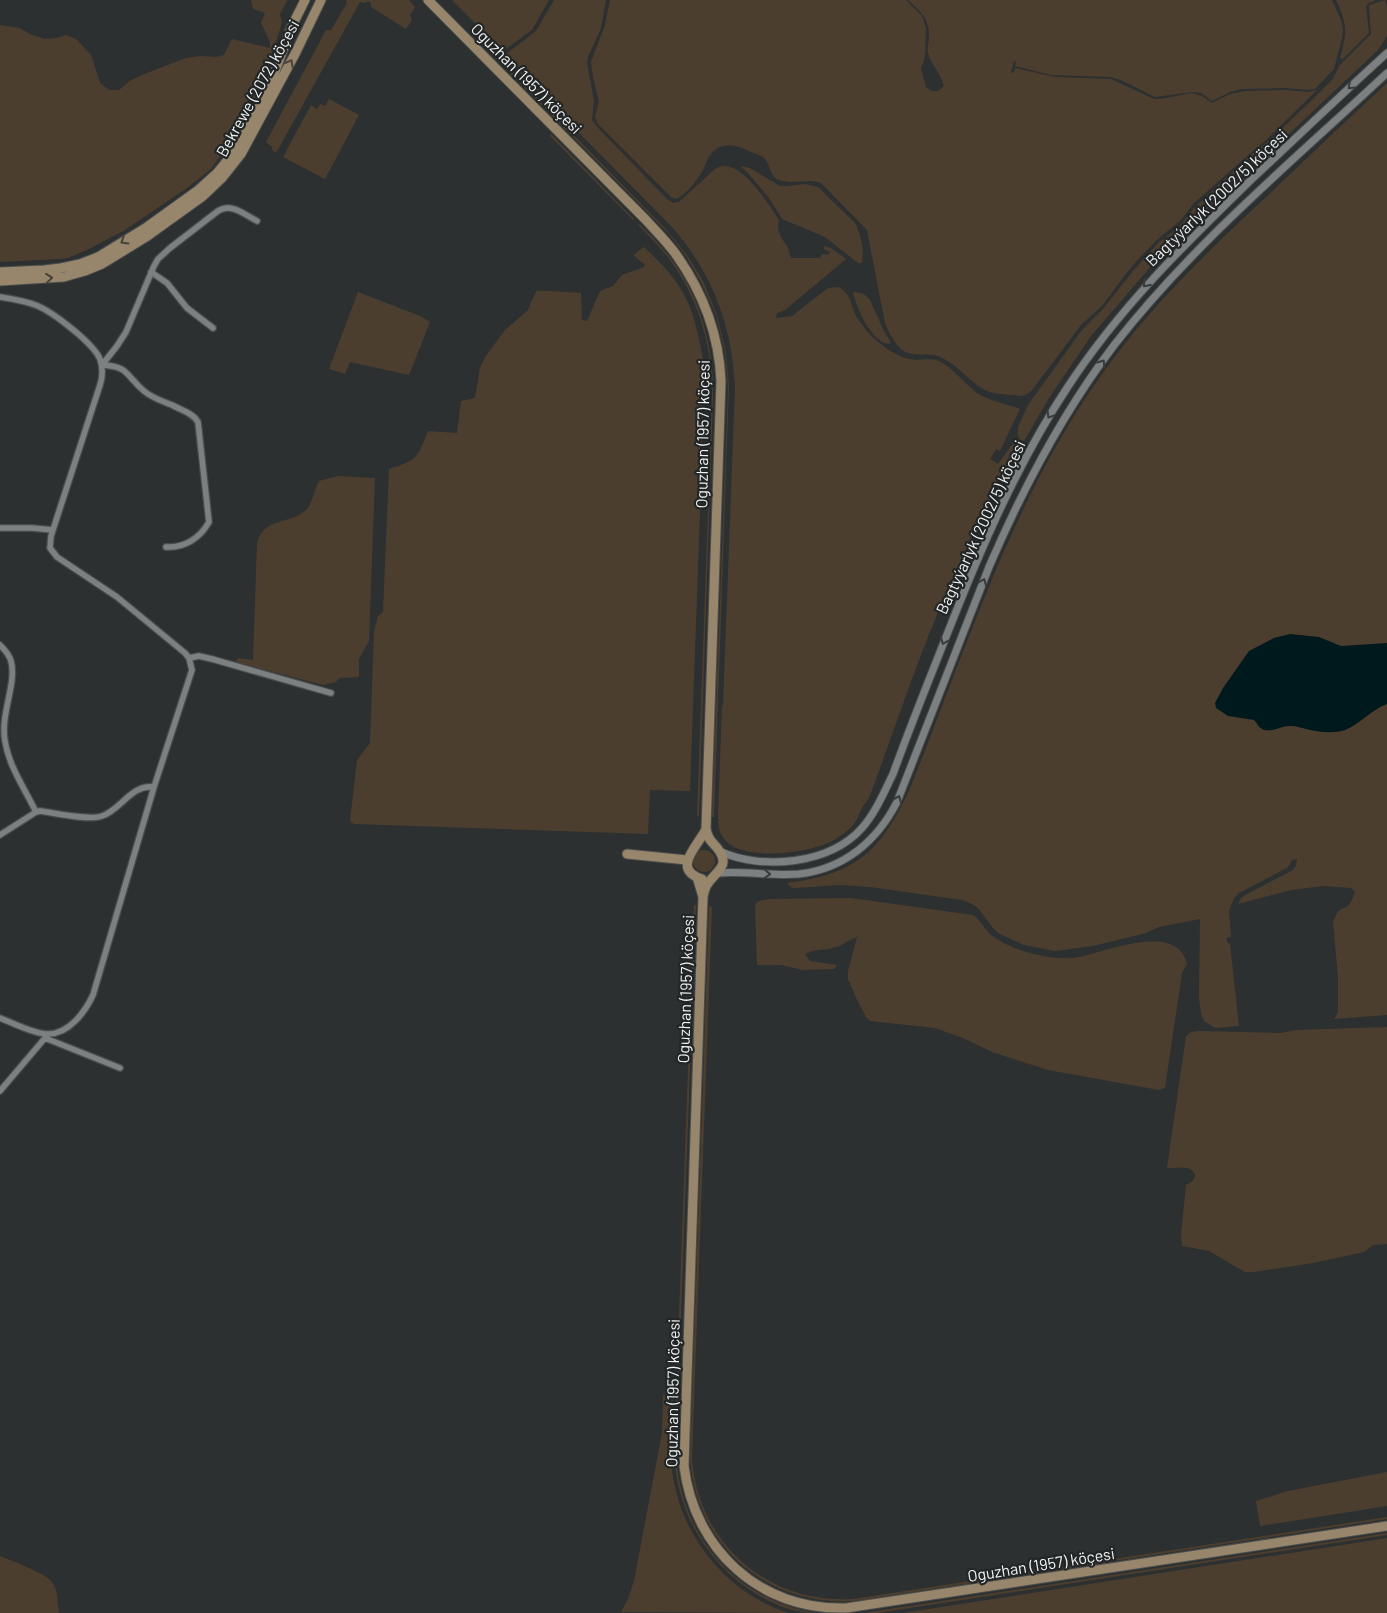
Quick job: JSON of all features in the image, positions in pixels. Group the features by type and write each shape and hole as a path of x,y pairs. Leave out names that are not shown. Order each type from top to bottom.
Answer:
{"main road":[{"name":"Bekrewe (2072) köçesi","path":"0,272 61,268 80,264 98,257 147,227 197,191 217,173 236,150 270,88 291,28 305,0"},
{"name":"Bekrewe (2072) köçesi","path":"0,281 64,277 102,264 146,237 203,196 222,178 241,154 295,54 321,0"},
{"name":"Oguzhan (1957) köçesi","path":"428,0 645,219 674,252 693,280 710,320 718,353 720,398 706,829 709,840 716,848 723,862 707,884 703,897 684,1466 688,1489 697,1516 708,1537 730,1564 754,1582 784,1598 812,1606 846,1608 1387,1526"},
{"path":"626,854 687,860 691,850 702,838 706,829"},
{"path":"694,847 706,844 716,848"},
{"name":"Oguzhan (1957) köçesi","path":"687,860 689,869 697,877 703,897"},
{"path":"697,877 704,879 715,875"}],"street":[{"name":"Bagtyýarlyk (2002/5) köçesi","path":"716,848 735,856 753,860 775,862 797,860 828,853 848,841 864,826 875,810 892,774 974,565 1029,452 1066,388 1134,298 1156,275 1204,226 1387,53"},
{"name":"Bagtyýarlyk (2002/5) köçesi","path":"715,875 739,872 799,874 822,869 839,863 853,854 868,843 878,832 894,808 903,787 989,567 1005,531 1037,466 1072,405 1116,344 1168,281 1272,179 1387,73"},
{"path":"102,365 126,332 158,259 222,208 230,207 257,221"},
{"path":"151,272 167,283 187,308 213,328"},
{"path":"0,296 37,306 53,315 94,350 102,365 100,386 53,530 50,545 51,551 57,557 118,597 185,653 192,666 154,786 93,995 84,1010 70,1025 54,1033 46,1034 0,1018"},
{"path":"102,365 114,365 121,368 145,392 192,415 198,422 209,522 198,536 184,546 166,547"},
{"path":"0,528 53,530"},
{"path":"0,645 10,658 12,666 10,689 4,718 5,744 15,772 36,812"},
{"path":"189,658 199,656 212,659 330,693"},
{"path":"0,835 40,811 96,818 115,810 137,790 146,786 154,786"},
{"path":"0,1091 45,1038 120,1068"}],"shaded area":[{"path":"251,0 287,0 280,14 282,23 254,102 211,169 187,188 125,230 87,250 68,258 0,262 0,25 19,28 45,39 66,35 76,39 91,55 100,83 109,90 119,90 131,80 186,58 224,55 232,39 270,48 270,42 261,23 265,13 253,9"},
{"path":"346,0 409,0 415,7 410,15 412,20 406,29 371,7 371,3 368,1 365,3 360,2 276,153 266,142 326,30 331,30 347,3"},
{"path":"452,0 549,0 532,30 499,54 484,38 473,21"},
{"path":"554,0 606,0 601,28 587,63 594,101 592,120 667,199 673,203 679,202 715,169 724,166 733,168 751,182 779,220 779,231 791,258 820,258 822,254 828,255 830,252 824,249 824,246 831,248 846,259 785,310 777,313 776,318 793,316 828,288 839,287 849,297 856,316 863,327 887,348 896,354 911,359 939,361 982,396 1020,409 1000,451 996,449 990,459 998,464 1011,446 1014,444 1019,445 955,573 936,617 869,798 852,826 836,839 825,844 780,853 748,852 736,848 726,841 719,829 735,387 730,342 717,300 708,281 698,262 671,226 502,57 536,31"},
{"path":"610,0 906,0 922,16 926,28 925,56 921,69 926,87 932,91 938,91 944,86 928,53 928,25 920,12 908,0 1332,0 1341,20 1343,31 1334,69 1315,89 1241,89 1212,101 1201,93 1193,92 1155,97 1111,77 1051,75 1015,66 1016,62 1014,61 1011,72 1014,73 1015,68 1056,77 1111,79 1154,99 1192,93 1202,96 1212,103 1230,94 1246,91 1284,90 1309,92 1317,90 1269,137 1194,203 1180,221 1142,255 1102,306 1081,325 1032,390 1025,395 1018,396 988,391 945,359 934,355 905,352 898,346 885,323 867,230 821,183 810,181 790,182 776,179 762,156 728,145 717,148 712,152 702,172 687,191 676,199 671,197 598,124 595,116 599,102 591,62 605,25"},
{"path":"1336,0 1376,0 1366,6 1369,33 1343,59 1340,58 1345,29 1343,16"},
{"path":"1385,0 1387,7 1387,36 1378,50 1152,265 1091,336 1049,398 1024,441 1019,439 1018,427 1028,405 1082,330 1103,309 1159,242 1179,227 1194,208 1247,158 1271,139 1333,79 1339,66 1371,34 1369,5"},
{"path":"486,46 665,228 687,255 703,281 717,315 726,352 729,386 714,817 712,817 728,387 725,352 716,315 701,282 686,256 669,234 485,48"},
{"path":"1387,83 1387,1015 1334,1019 1338,1012 1338,977 1333,922 1338,911 1348,906 1352,900 1355,892 1351,888 1323,886 1291,890 1238,904 1245,895 1293,870 1297,859 1292,860 1287,868 1239,893 1234,898 1229,911 1231,937 1227,937 1227,942 1230,944 1239,1026 1215,1028 1204,1021 1201,1013 1199,998 1200,919 1159,927 1146,933 1093,946 1055,951 1024,945 998,933 978,908 962,900 870,887 840,885 792,888 787,883 812,879 850,865 865,855 889,827 911,786 972,628 1016,524 1069,424 1100,377 1137,329 1198,262"},
{"path":"329,99 359,115 325,179 283,157 311,105 317,109 320,104 325,106"},
{"path":"551,134 634,219 633,220 550,136"},
{"path":"740,166 750,168 780,186 805,184 818,187 856,224 863,250 862,263 858,263 825,237 782,219 769,198"},
{"path":"639,224 667,253 692,294 709,345 713,380 699,817 697,816 712,378 710,360 701,323 687,288 667,256"},
{"path":"644,247 659,261 676,282 690,307 697,328 705,371 690,791 650,790 648,834 354,824 350,821 357,760 370,743 374,631 378,616 383,612 389,469 415,457 428,431 457,433 461,401 475,398 480,368 485,357 505,330 528,310 536,291 581,293 582,320 587,321 600,291 613,286 622,275 644,267 645,265 633,255"},
{"path":"358,292 420,316 430,322 409,375 350,362 345,374 329,369"},
{"path":"853,292 863,294 870,300 890,344 883,342 871,332 861,315"},
{"path":"338,476 375,478 369,641 359,659 359,677 339,678 336,682 323,685 236,662 238,658 253,660 257,544 260,535 271,525 300,515 310,504 319,481"},
{"path":"704,850 712,853 715,861 712,869 704,872 696,869 693,861 696,853"},
{"path":"851,898 973,915 991,935 1004,943 1026,952 1048,957 1075,958 1139,942 1170,944 1181,951 1187,964 1182,973 1165,1088 1159,1090 1048,1070 992,1052 963,1038 935,1028 870,1021 857,1000 848,979 848,971 857,937 839,946 805,954 810,961 837,965 834,969 803,970 781,965 757,965 755,906 757,902 772,899"},
{"path":"694,905 696,905 676,1452 680,1482 688,1510 700,1535 716,1558 736,1578 760,1593 786,1605 815,1613 785,1608 771,1602 740,1583 724,1568 710,1552 688,1515 676,1474 674,1452"},
{"path":"709,906 712,907 692,1458 697,1489 708,1517 723,1542 743,1563 766,1579 793,1591 822,1598 853,1599 1387,1517 1387,1519 854,1601 822,1600 793,1593 765,1581 742,1564 722,1543 706,1518 695,1489 690,1458"},
{"path":"1387,1027 1387,1244 1373,1245 1364,1252 1313,1263 1254,1272 1245,1272 1209,1251 1182,1246 1181,1235 1186,1185 1193,1181 1195,1174 1186,1168 1167,1168 1186,1036 1191,1032 1198,1031 1281,1033 1296,1030"},
{"path":"673,1394 672,1470 677,1494 685,1517 696,1538 709,1558 744,1591 788,1613 621,1612 634,1581 662,1433 663,1395"},
{"path":"1387,1472 1387,1506 1260,1526 1256,1501 1288,1491"},
{"path":"1387,1533 1387,1535 877,1613 863,1613"},
{"path":"1387,1538 1387,1613 903,1613"},
{"path":"0,1556 36,1571 52,1582 57,1593 59,1613 0,1613"}],"water":[{"path":"1290,634 1319,637 1341,646 1387,643 1387,704 1345,730 1331,732 1291,726 1265,730 1254,720 1228,716 1216,708 1215,703 1223,688 1249,651 1274,638"}]}
